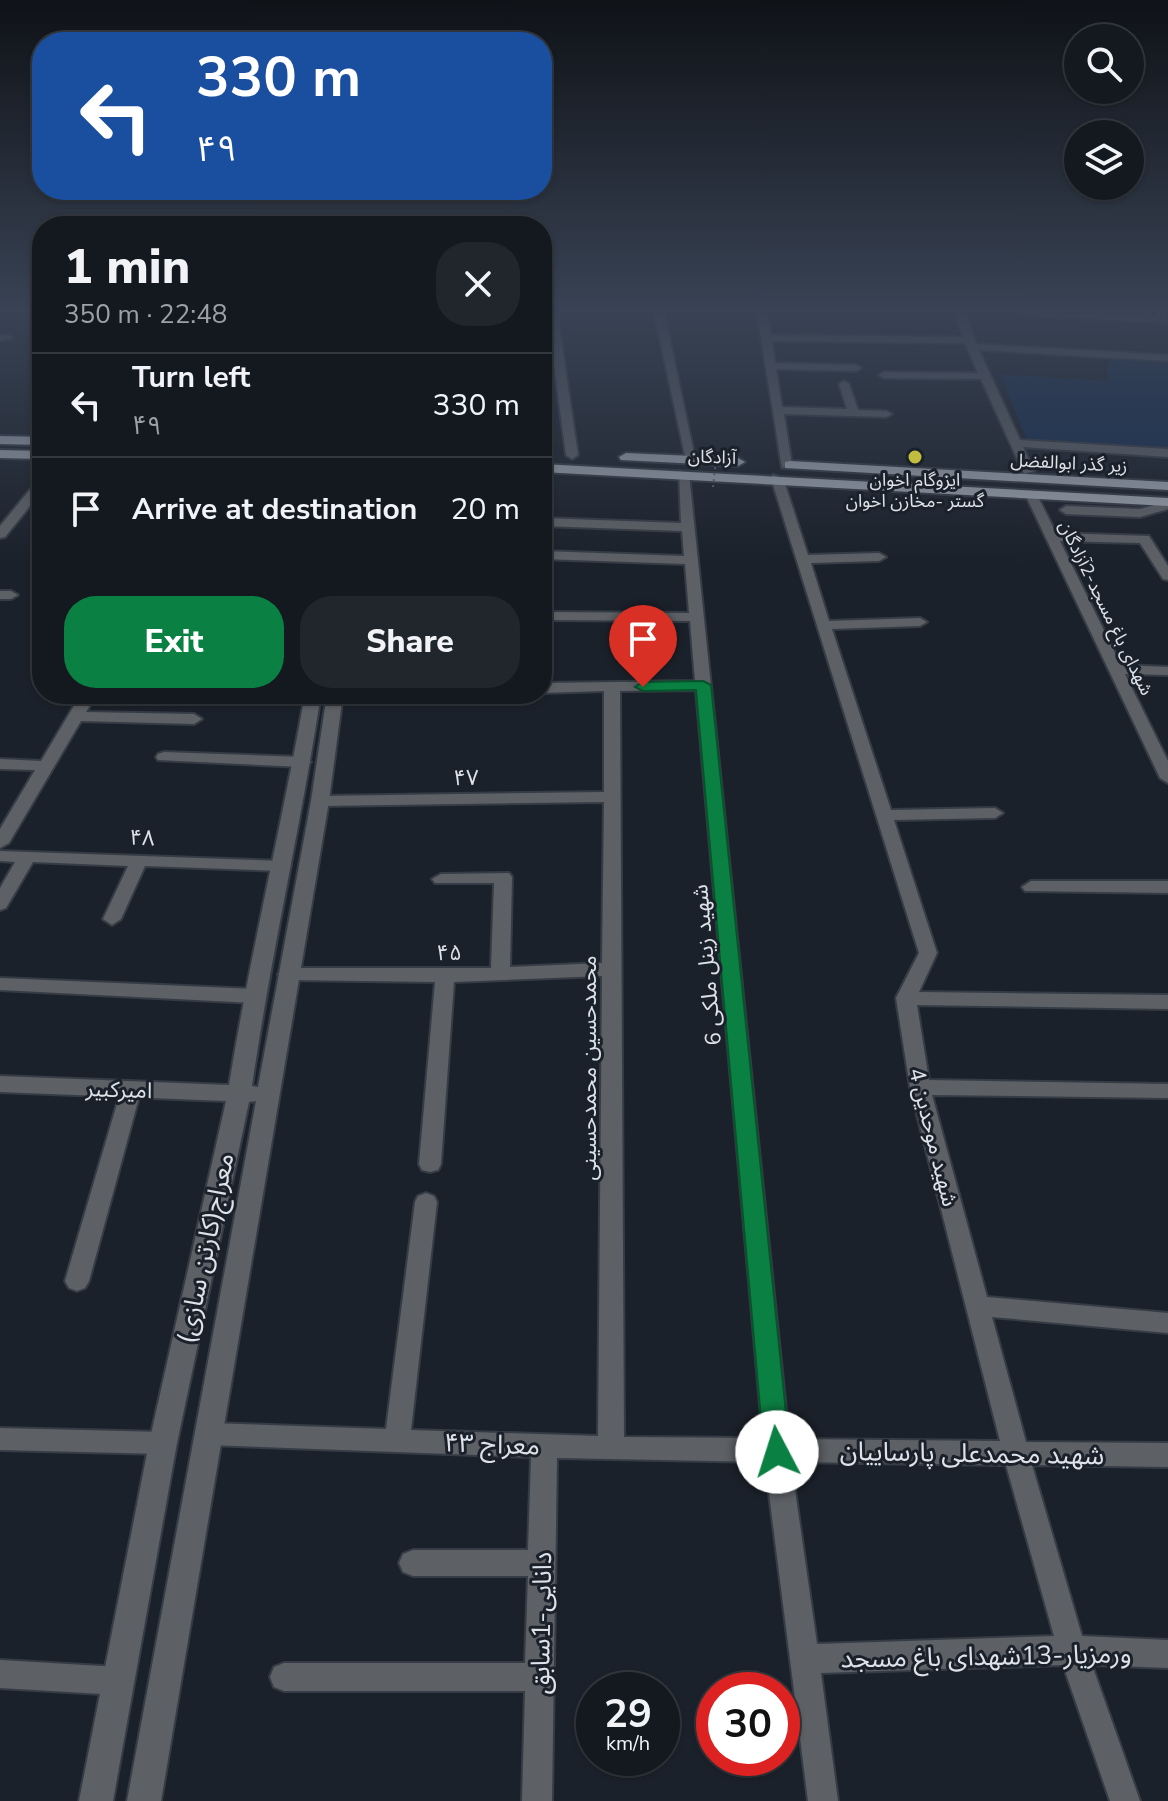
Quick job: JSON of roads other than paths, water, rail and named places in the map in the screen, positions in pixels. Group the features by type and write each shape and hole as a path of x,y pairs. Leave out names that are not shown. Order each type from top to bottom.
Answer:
{"main road":[{"path":"0,440 32,441"},
{"path":"0,454 32,455"},
{"name":"آزادگان","path":"552,454 688,467"},
{"name":"آزادگان","path":"552,468 873,469"},
{"path":"873,469 1168,477"},
{"name":"زیر گذر ابوالفضل","path":"873,469 1168,486"},
{"name":"آزادگان","path":"781,471 881,484"},
{"name":"زیر گذر ابوالفضل","path":"881,484 940,483 1168,495"},
{"path":"881,484 948,492 1032,496 1084,505 1168,503"}],"street":[{"path":"564,396 572,455"},
{"name":"6 شهید زینل ملکی","path":"675,396 688,467 688,527 777,1452 823,1801"},
{"path":"775,396 781,471 802,559 928,953 906,998 1168,1002"},
{"path":"848,396 854,413"},
{"path":"995,396 1028,471"},
{"path":"777,410 886,414"},
{"path":"1015,443 1168,453"},
{"path":"0,534 32,495"},
{"name":"شهدای‌ باغ مسجد-2آزادگان","path":"1032,496 1168,778"},
{"path":"1066,510 1084,505"},
{"path":"0,511 19,511"},
{"path":"552,522 688,527"},
{"path":"1052,537 1144,539 1168,576"},
{"path":"552,555 691,560"},
{"path":"802,559 879,557"},
{"path":"552,616 697,617"},
{"path":"823,625 920,622"},
{"path":"1115,669 1168,671"},
{"path":"552,688 703,685"},
{"name":"محمدحسین محمدحسینی","path":"611,1448 612,687"},
{"path":"0,843 83,704"},
{"name":"معراج(کارتن سازی)","path":"96,1801 163,1443 239,1094 254,996 303,762 312,704"},
{"name":"معراج(کارتن سازی)","path":"144,1801 320,801 334,704"},
{"path":"76,716 194,719"},
{"path":"164,757 303,762"},
{"path":"0,764 46,766"},
{"name":"۴۷","path":"320,801 612,797"},
{"path":"883,815 995,813"},
{"name":"۴۸","path":"0,856 282,866"},
{"path":"0,904 27,857"},
{"path":"112,919 139,861"},
{"path":"441,879 503,877 500,974"},
{"path":"1031,887 1168,887"},
{"name":"۴۵","path":"288,974 445,976 612,969"},
{"path":"430,1164 445,976"},
{"path":"0,984 254,996"},
{"name":"4 شهید موحدین","path":"906,998 920,1087 1016,1454 1072,1650 1125,1801"},
{"name":"امیرکبیر","path":"0,1084 268,1094"},
{"path":"920,1087 1168,1091"},
{"path":"77,1281 131,1090"},
{"path":"397,1440 426,1202"},
{"path":"977,1306 1168,1323"},
{"name":"معراج ۴۳","path":"208,1434 777,1452"},
{"path":"0,1439 163,1443"},
{"name":"دانایی-1سابق","path":"537,1801 544,1446"},
{"name":"شهید محمدعلی پارساییان","path":"777,1452 1168,1455"},
{"path":"413,1563 542,1563"},
{"name":"ورمزیار-13شهدای باغ مسجد","path":"804,1659 1072,1650 1168,1654"},
{"path":"0,1674 119,1681"},
{"path":"284,1677 539,1677"}],"place":[{"name":"ایزوگام اخوان گستر -مخازن اخوان","path":"915,457"}]}
